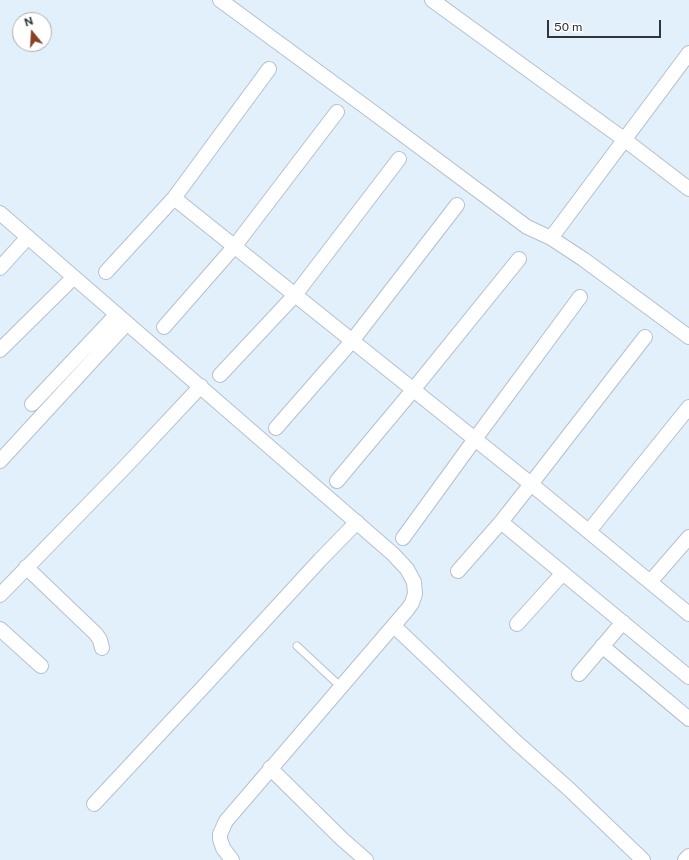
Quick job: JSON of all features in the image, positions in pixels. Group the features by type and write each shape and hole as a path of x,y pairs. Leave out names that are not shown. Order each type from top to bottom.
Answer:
{"street":[{"path":"220,0 527,228 551,238 601,272 689,337"},
{"path":"432,0 625,140 689,189"},
{"path":"551,238 689,52"},
{"path":"106,272 174,198 269,69"},
{"path":"164,327 234,247 337,112"},
{"path":"220,376 294,295 399,159"},
{"path":"174,198 532,484 689,614"},
{"path":"276,428 352,341 457,205"},
{"path":"0,213 357,522 407,568 414,582 416,594 412,603 394,626 270,768 226,821 220,839 223,848 230,859"},
{"path":"0,268 28,237"},
{"path":"337,481 519,259"},
{"path":"0,350 74,277"},
{"path":"403,538 580,297"},
{"path":"32,404 122,319"},
{"path":"0,461 122,319"},
{"path":"458,571 532,484 645,337"},
{"path":"0,595 125,467 201,386"},
{"path":"589,531 689,408"},
{"path":"94,804 357,522"},
{"path":"501,522 689,677"},
{"path":"650,582 689,537"},
{"path":"26,567 96,634 100,640 102,648"},
{"path":"517,624 563,573"},
{"path":"579,674 623,622"},
{"path":"394,626 515,741 570,790 644,860"},
{"path":"0,629 41,666"},
{"path":"602,646 689,719"},
{"path":"270,768 342,839 366,860"},
{"path":"685,860 689,856"}],"lane":[{"path":"297,646 341,687"}]}
